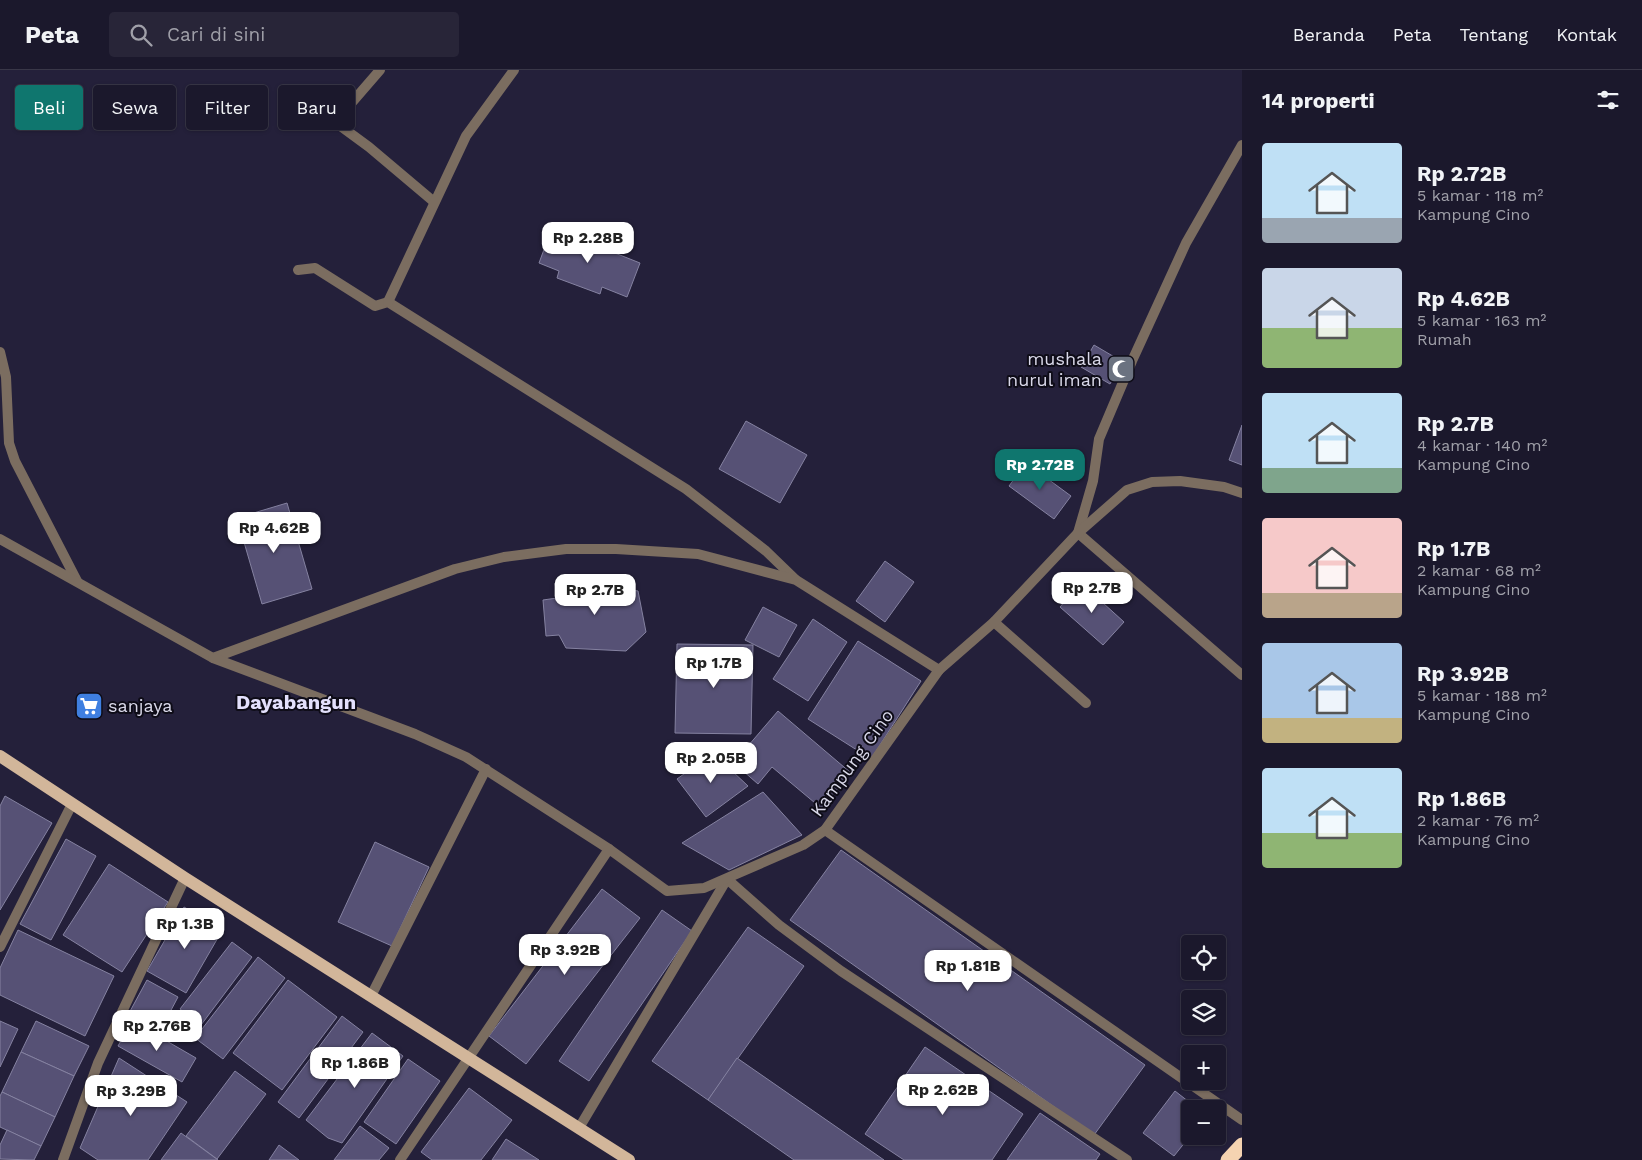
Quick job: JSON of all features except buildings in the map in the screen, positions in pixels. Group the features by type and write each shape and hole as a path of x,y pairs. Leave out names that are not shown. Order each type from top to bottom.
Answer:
{"highway":[{"path":"1228,1160 1242,1145"}],"main road":[{"path":"0,756 185,878 629,1160"}],"street":[{"path":"380,70 334,122 369,146 433,201"},
{"path":"298,270 315,268 375,306 388,302 433,201 466,136 514,70"},
{"path":"1242,145 1186,244 1132,360 1099,439 1093,481 1078,533 1242,675"},
{"path":"388,302 686,489 766,550 796,580 939,670"},
{"path":"0,352 6,377 9,443 12,452 77,581"},
{"name":"Kampung Cino","path":"0,538 213,658 415,734 466,757 609,849 667,891 704,888 803,845 825,830 939,670 994,622 1078,533 1127,490 1152,482 1180,481 1224,487 1242,493"},
{"path":"213,658 439,574 504,557 566,549 616,549 698,554 796,580"},
{"path":"994,622 1086,704"},
{"path":"370,996 486,769"},
{"path":"0,947 72,804"},
{"path":"825,830 1242,1120"},
{"path":"400,1160 609,849"},
{"path":"64,1159 98,1063 185,878"},
{"path":"579,1128 727,879 779,925 841,971 1127,1160"}],"place":[{"name":"mushala nurul iman","path":"1121,369"},
{"name":"sanjaya","path":"89,706"}],"district":[{"name":"Dayabangun","path":"296,702"}]}
